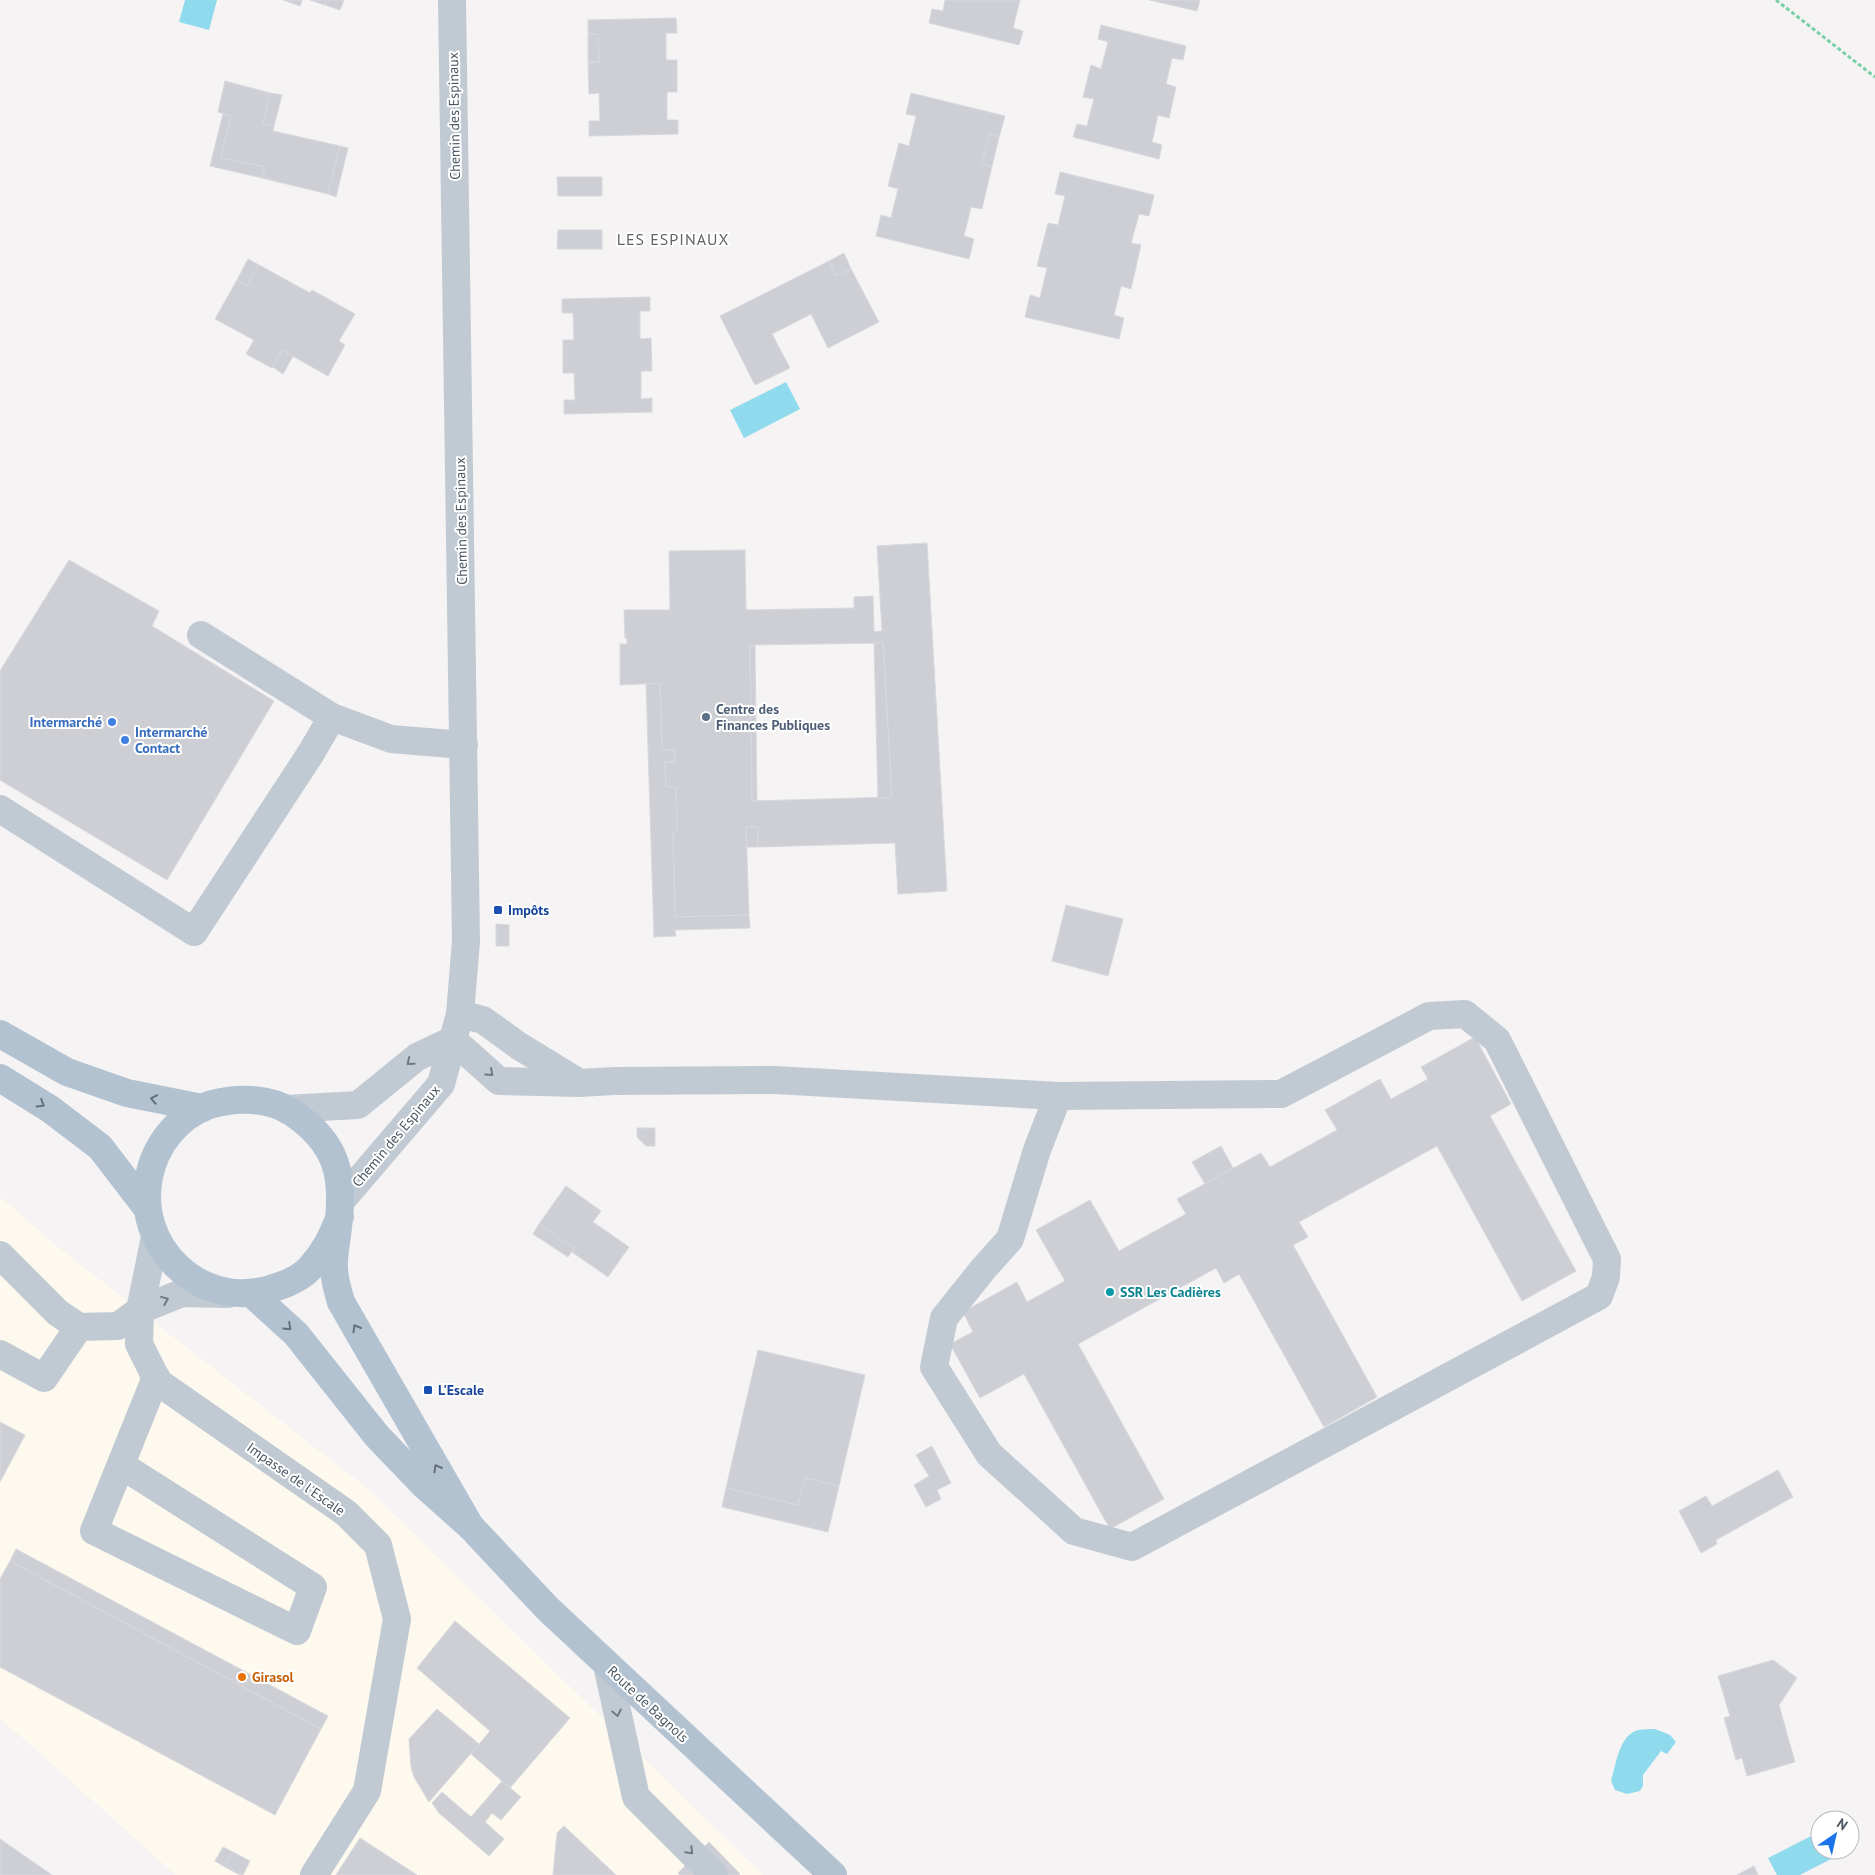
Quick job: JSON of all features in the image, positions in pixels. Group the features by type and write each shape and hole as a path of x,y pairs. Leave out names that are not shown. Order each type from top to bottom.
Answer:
{"main road":[{"path":"0,1034 68,1072 127,1093 202,1108"},
{"path":"0,1078 50,1109 100,1147 147,1208"},
{"path":"341,1209 328,1245 309,1270 283,1286 248,1294 216,1290 190,1278 170,1260 155,1237 147,1208 146,1188 150,1168 158,1149 180,1123 202,1108 222,1101 244,1099 266,1101 286,1109 310,1124 328,1147 339,1173 341,1209 334,1268 340,1302 470,1526"},
{"path":"248,1294 296,1334 377,1436 424,1485 470,1526"},
{"name":"Route de Bagnols","path":"470,1526 548,1609 833,1875"}],"street":[{"name":"Chemin des Espinaux","path":"341,1209 442,1084 460,1014 466,941 452,0"},
{"path":"201,634 332,717 390,738 464,745"},
{"path":"0,809 194,932 311,753 332,717"},
{"path":"460,1014 483,1020 519,1046 579,1083"},
{"path":"286,1109 358,1105 417,1057 453,1040 499,1081 579,1083 775,1080 1058,1096 1281,1094 1429,1016 1466,1014 1497,1040 1607,1259 1606,1277 1599,1296 1132,1547 1074,1531 989,1454 934,1367 944,1318 1010,1239 1037,1150 1058,1096"},
{"name":"Impasse de l'Escale","path":"155,1237 140,1310 140,1344 158,1382 346,1512 378,1545 396,1619 367,1791 314,1875"},
{"path":"0,1255 58,1313 79,1327 118,1326 140,1310 182,1293 248,1294"},
{"path":"0,1354 44,1378 79,1327"},
{"path":"121,1465 313,1587 297,1631 94,1531 156,1377"},
{"path":"607,1665 636,1797 714,1875"}],"path":[{"path":"1776,0 1875,77"}],"shaded area":[{"path":"0,1197 63,1251 367,1488 763,1875 176,1875 0,1718"}],"water":[{"path":"185,0 217,0 209,30 179,22"},
{"path":"786,382 800,409 744,438 730,410"},
{"path":"1655,1729 1670,1735 1676,1742 1667,1754 1661,1751 1643,1775 1643,1786 1640,1791 1627,1794 1615,1790 1611,1781 1622,1744 1626,1738 1638,1730"},
{"path":"1810,1837 1810,1860 1829,1860 1800,1875 1777,1875 1768,1858"}],"building":[{"path":"283,0 302,0 300,6"},
{"path":"310,0 326,0 325,5"},
{"path":"326,0 344,0 340,10 325,5"},
{"path":"945,0 1020,0 1013,28 1023,31 1019,45 929,23 932,9 943,11"},
{"path":"1149,0 1200,0 1197,11"},
{"path":"676,18 677,33 666,33 666,60 677,60 677,92 667,92 667,120 678,120 678,134 589,136 589,121 600,121 599,93 589,94 588,62 599,62 598,34 588,34 588,20"},
{"path":"1101,25 1186,46 1183,60 1172,58 1166,84 1176,87 1169,118 1158,115 1152,142 1162,145 1159,159 1073,137 1077,124 1087,126 1094,99 1083,97 1091,65 1101,69 1108,42 1098,39"},
{"path":"588,34 598,34 599,62 588,62"},
{"path":"225,81 270,93 263,124 274,126 273,131 340,146 328,194 262,178 265,167 221,158 231,116 218,112"},
{"path":"270,93 282,95 274,126 263,124"},
{"path":"911,93 1005,116 999,137 989,134 982,164 992,166 982,209 971,207 964,236 974,239 969,259 876,236 881,215 891,218 898,189 888,186 899,143 909,146 916,116 906,114"},
{"path":"223,114 231,116 221,158 265,167 262,178 210,166"},
{"path":"989,134 999,137 992,166 982,164"},
{"path":"340,146 348,148 336,197 328,194"},
{"path":"1060,172 1154,195 1149,216 1139,214 1131,243 1141,245 1131,289 1121,286 1114,315 1124,318 1119,339 1025,317 1030,295 1040,298 1047,268 1037,266 1048,223 1058,225 1065,196 1055,194"},
{"path":"557,177 602,177 602,196 558,196"},
{"path":"558,230 602,230 602,249 557,249"},
{"path":"844,253 851,269 836,276 829,261"},
{"path":"248,259 259,265 247,286 237,280"},
{"path":"829,261 836,276 851,269 879,322 828,348 811,314 772,334 790,368 755,385 720,316"},
{"path":"259,265 310,293 312,290 355,314 339,341 345,345 328,376 282,350 272,368 246,354 254,340 215,319 237,280 247,286"},
{"path":"650,297 650,311 640,311 640,339 651,338 652,371 641,371 641,399 652,398 652,412 564,414 564,400 575,400 574,373 563,373 563,340 574,340 573,313 562,313 562,299"},
{"path":"282,350 293,356 283,374 273,367"},
{"name":"Centre des Finances Publiques","path":"927,543 947,891 898,894 895,843 758,847 758,827 746,827 749,915 675,917 673,832 677,832 676,787 666,787 665,762 675,762 675,750 662,750 660,683 620,685 620,644 627,644 624,610 670,610 669,551 745,550 746,610 854,608 854,597 873,596 874,632 882,631 877,546","holes":["883,643 892,797 752,801 750,645"]},
{"name":"Intermarché Contact","path":"69,560 159,611 152,626 274,701 167,880 0,780 0,671"},
{"path":"874,643 883,643 892,797 878,798"},
{"path":"750,645 755,645 757,801 752,801"},
{"path":"660,683 662,750 675,750 675,762 665,762 666,787 676,787 677,832 673,832 675,917 749,915 750,928 675,930 676,936 654,937 646,684"},
{"path":"746,827 758,827 758,847 747,847"},
{"path":"1066,905 1123,919 1108,976 1052,961"},
{"path":"496,924 509,925 509,946 496,946"},
{"name":"SSR Les Cadières","path":"1475,1037 1511,1104 1490,1116 1576,1271 1522,1301 1437,1146 1299,1222 1308,1237 1293,1245 1377,1397 1324,1427 1239,1274 1224,1283 1216,1268 1078,1344 1164,1499 1110,1529 1024,1374 980,1398 950,1344 973,1332 963,1312 1017,1282 1027,1302 1065,1281 1036,1230 1090,1200 1119,1251 1186,1214 1177,1199 1261,1153 1270,1167 1337,1130 1325,1110 1380,1079 1391,1099 1428,1079 1421,1067"},
{"path":"637,1128 655,1128 655,1146 646,1146 637,1137"},
{"path":"1221,1146 1233,1168 1205,1184 1192,1162"},
{"path":"566,1186 601,1211 593,1222 629,1247 608,1277 572,1252 574,1248 539,1224"},
{"path":"539,1224 574,1248 568,1257 533,1234"},
{"path":"758,1350 865,1375 839,1486 805,1478 798,1505 726,1488"},
{"path":"0,1422 25,1435 0,1482"},
{"path":"932,1446 951,1483 937,1490 941,1499 926,1507 914,1485 929,1476 916,1455"},
{"path":"1778,1470 1793,1497 1716,1540 1717,1544 1701,1553 1679,1511 1706,1496 1712,1506"},
{"path":"805,1478 839,1486 828,1532 722,1507 726,1488 798,1505"},
{"path":"16,1549 328,1716 321,1729 10,1561"},
{"path":"10,1561 321,1729 275,1815 0,1667 0,1579"},
{"path":"455,1621 570,1718 510,1788 471,1754 490,1731 417,1668"},
{"path":"1773,1660 1797,1678 1779,1705 1795,1762 1747,1776 1742,1758 1736,1760 1724,1718 1730,1716 1718,1676"},
{"path":"437,1709 479,1744 429,1802 414,1777 411,1767 409,1739"},
{"path":"502,1781 521,1797 501,1820 492,1813 485,1822 504,1839 489,1856 439,1813 432,1803 442,1792 471,1817"},
{"path":"564,1826 616,1875 553,1875 557,1833"},
{"path":"360,1838 417,1875 336,1875"},
{"path":"0,1839 52,1875 0,1875"},
{"path":"709,1842 739,1875 680,1875 678,1873"},
{"path":"223,1847 233,1852 225,1867 215,1861"},
{"path":"233,1852 250,1861 243,1875 225,1867"},
{"path":"1754,1866 1758,1875 1737,1875"}],"place":[{"name":"Centre des Finances Publiques","path":"706,717"},
{"name":"Intermarché","path":"112,722"},
{"name":"Intermarché Contact","path":"125,740"},
{"name":"Impôts","path":"498,910"},
{"name":"SSR Les Cadières","path":"1110,1292"},
{"name":"L'Escale","path":"428,1390"},
{"name":"Girasol","path":"242,1677"}],"district":[{"name":"LES ESPINAUX","path":"673,239"}]}
